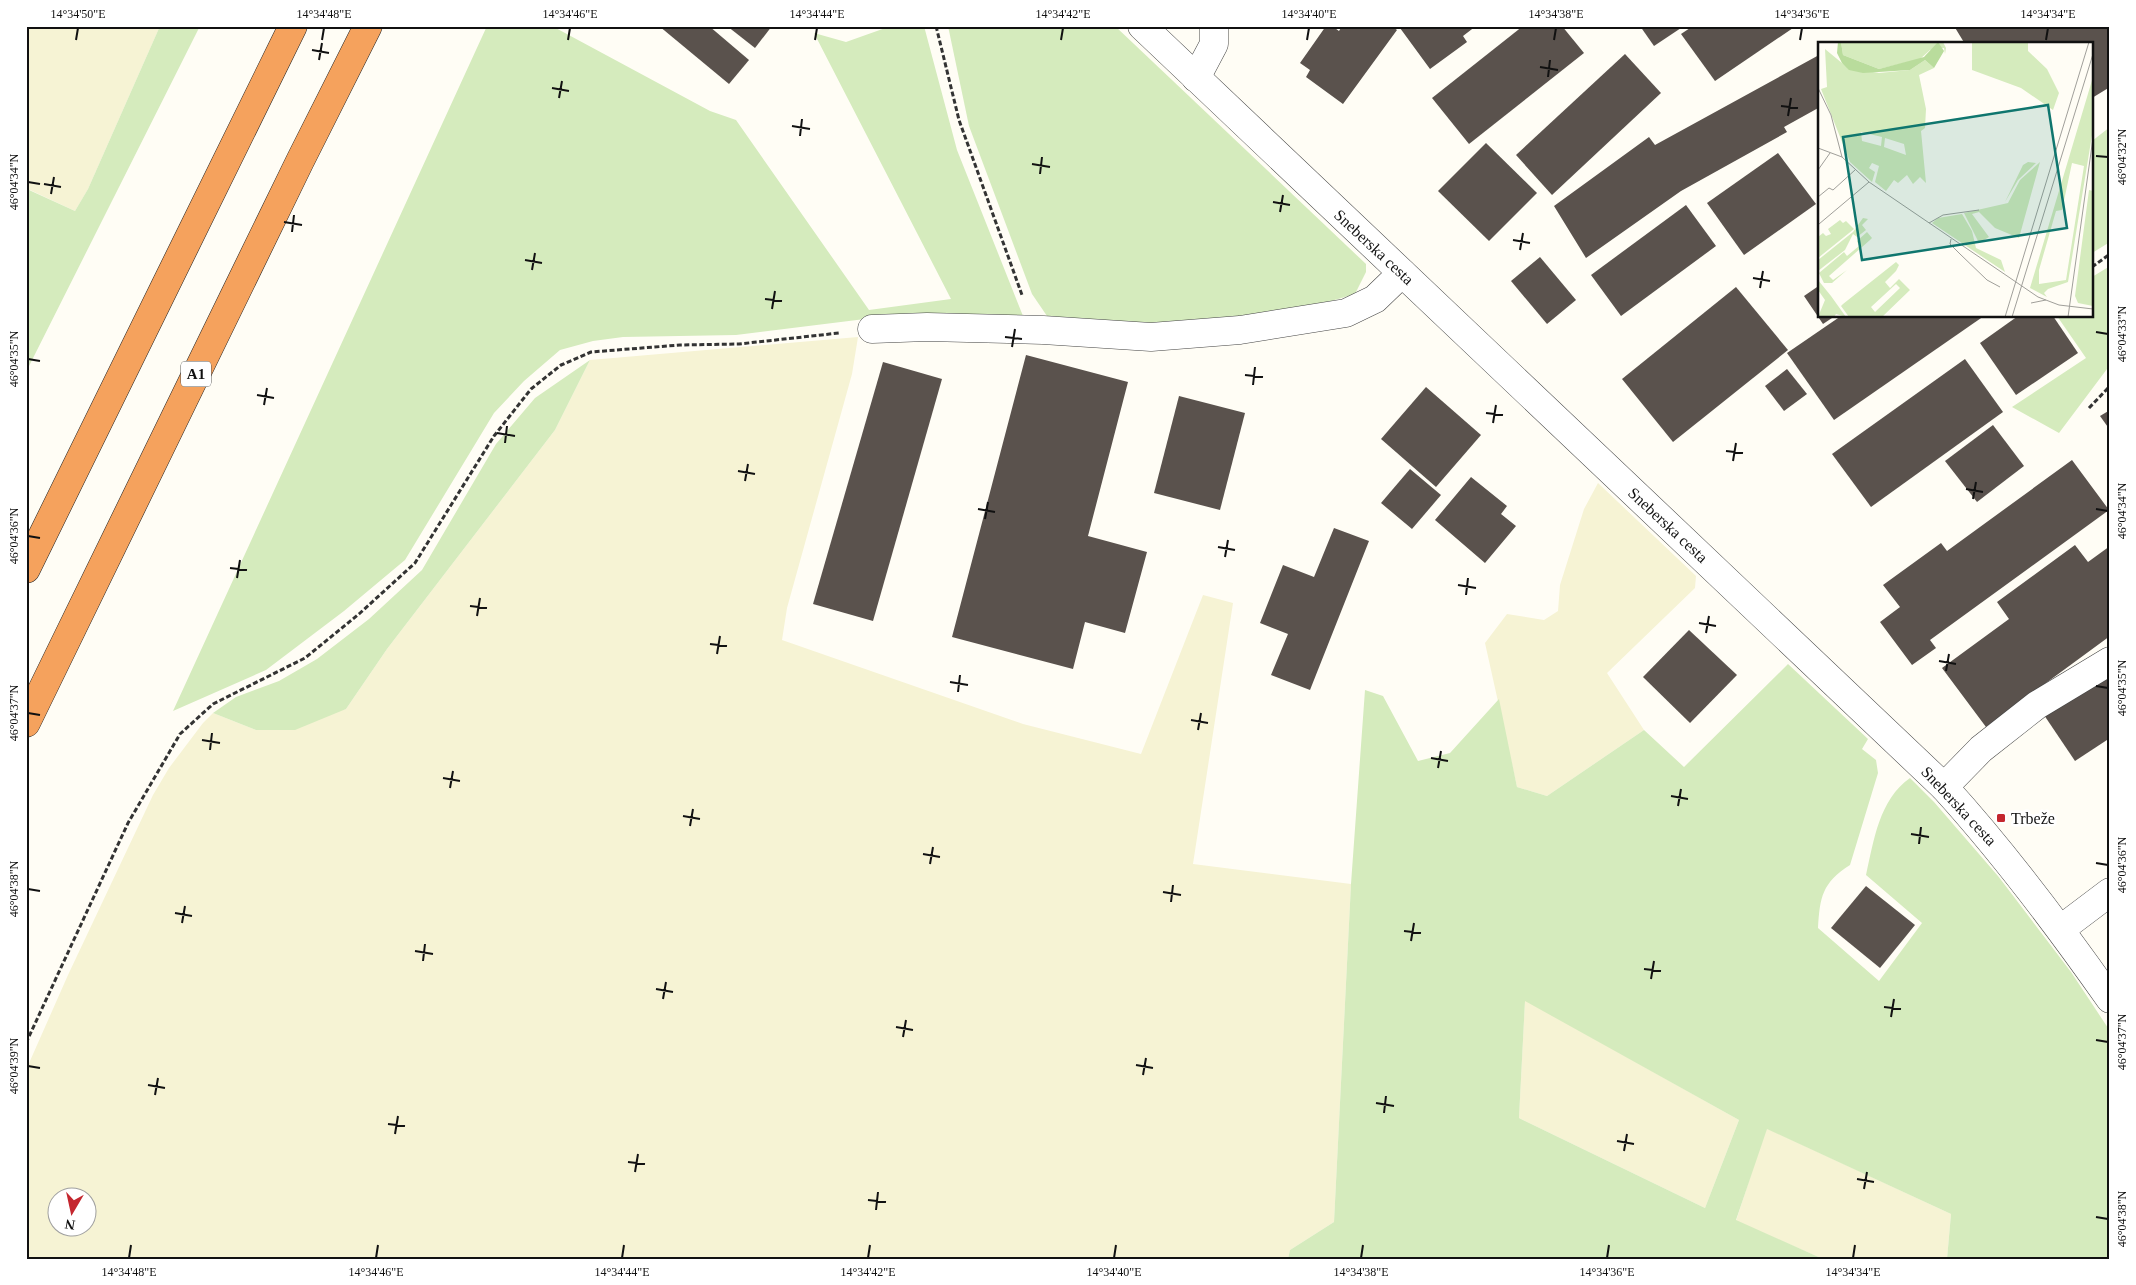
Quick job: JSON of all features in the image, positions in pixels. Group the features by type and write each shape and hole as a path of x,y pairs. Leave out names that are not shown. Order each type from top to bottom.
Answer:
{"highway":[{"path":"26,569 293,26"},
{"name":"A1","path":"26,723 296,169 368,26"}],"street":[{"name":"Sneberska cesta","path":"1142,26 1944,786 2012,865 2061,929 2110,999"},
{"path":"1196,78 1214,44 1214,26"},
{"path":"872,330 926,327 1043,330 1152,337 1240,330 1312,320 1346,313 1375,299 1402,273"},
{"path":"1944,786 1981,749 2037,705 2110,662"},
{"path":"2061,929 2110,892"}],"path":[{"path":"936,26 959,120 1023,296 1043,330"},
{"path":"2094,266 2110,254"},
{"path":"26,1043 128,823 180,734 213,704 305,658 359,614 415,563 494,436 531,389 560,366 591,352 680,345 739,344 872,330"},
{"path":"2089,408 2110,386"}],"shaded area":[{"path":"26,26 160,26 88,189 75,211 30,190 26,197"},
{"path":"858,337 852,374 787,608 782,640 1023,724 1141,754 1203,595 1233,603 1193,864 1351,884 1334,1222 1290,1250 1288,1259 26,1259 26,1070 68,975 153,795 169,768 203,723 213,713 256,730 346,709 387,649 555,430 590,360"},
{"path":"1598,483 1696,576 1695,588 1607,673 1644,730 1547,796 1517,787 1485,643 1507,614 1544,620 1558,611 1560,585 1584,509"},
{"path":"1525,1000 1739,1120 1705,1208 1519,1118"},
{"path":"1766,1128 1951,1214 1947,1259 1823,1259 1736,1221"}],"green space":[{"path":"160,26 200,26 26,372 26,197 29,190 75,211 88,189"},
{"path":"487,26 552,26 710,111 736,120 869,310 951,299 814,33 846,42 891,26 924,26 957,150 1023,316 865,319 736,335 623,337 593,341 560,350 524,381 494,413 405,560 344,611 266,670 173,711"},
{"path":"948,26 1115,26 1366,264 1366,272 1355,294 1297,311 1151,326 1076,321 1047,316 1032,294 969,126"},
{"path":"2110,127 2110,242 2094,252 2094,139"},
{"path":"2110,266 2110,365 2059,433 2012,407 2086,358 2058,318 2094,318 2094,276"},
{"path":"590,360 555,430 387,649 346,709 295,730 256,730 213,713 236,697 279,681 317,659 369,619 422,570 496,444 535,398"},
{"path":"1788,664 1868,739 1862,749 1876,760 1878,773 1850,865 1833,878 1824,892 1818,928 1879,981 1922,923 1866,875 1875,835 1891,798 1910,778 1934,802 1998,876 2071,972 2110,1031 2110,1259 1947,1259 1951,1214 1767,1129 1736,1220 1823,1259 1288,1259 1290,1250 1334,1222 1351,884 1365,690 1383,696 1418,761 1450,753 1499,699 1517,787 1547,796 1644,730 1684,767","holes":["1525,1001 1739,1120 1705,1208 1519,1118"]}],"building":[{"path":"659,26 709,26 749,60 729,84"},
{"path":"727,26 772,26 755,48"},
{"path":"1326,26 1332,26 1339,31 1342,26 1392,26 1397,30 1343,104 1306,77 1310,70 1300,63"},
{"path":"1402,26 1476,26 1463,36 1467,42 1430,69 1400,28"},
{"path":"1523,26 1562,26 1584,53 1469,144 1432,98"},
{"path":"1640,26 1684,26 1654,46"},
{"path":"1693,26 1796,26 1715,81 1681,34"},
{"path":"1954,26 2110,26 2110,87 2094,97 2094,42 1964,42"},
{"path":"1625,54 1661,93 1552,195 1516,155"},
{"path":"1818,56 1818,108 1784,127 1787,132 1681,191 1586,258 1554,206 1649,137 1655,145"},
{"path":"1486,143 1537,193 1489,241 1438,191"},
{"path":"1778,153 1816,204 1744,255 1707,203"},
{"path":"1686,205 1716,246 1621,316 1591,275"},
{"path":"1540,257 1576,300 1547,324 1511,281"},
{"path":"1818,286 1818,317 1804,296"},
{"path":"1736,287 1788,350 1673,442 1622,379"},
{"path":"1819,318 1832,318 1823,324"},
{"path":"1838,318 1981,318 1834,420 1787,353"},
{"path":"2015,318 2054,318 2078,353 2016,395 1980,343"},
{"path":"1026,355 1128,382 1088,536 1147,552 1125,633 1085,622 1073,669 952,637"},
{"path":"1965,359 2003,412 1871,507 1832,454"},
{"path":"883,362 942,379 873,621 813,604"},
{"path":"1787,369 1807,394 1784,411 1765,386"},
{"path":"1426,387 1481,435 1436,487 1381,439"},
{"path":"1179,396 1245,413 1220,510 1154,493"},
{"path":"2110,410 2110,430 2100,416"},
{"path":"1993,425 2024,466 1977,502 1945,461"},
{"path":"2072,460 2109,510 1930,640 1936,648 1912,665 1880,622 1900,607 1883,585 1941,543 1947,551"},
{"path":"1410,469 1441,495 1412,529 1381,503"},
{"path":"1471,477 1507,506 1501,514 1516,526 1485,563 1435,520"},
{"path":"1334,528 1369,541 1310,690 1271,675 1288,634 1260,623 1283,565 1314,577"},
{"path":"2075,545 2088,562 2110,546 2110,636 1986,727 1942,668 2009,619 1997,602"},
{"path":"1689,630 1737,675 1690,723 1643,677"},
{"path":"2110,671 2110,738 2075,761 2044,715"},
{"path":"1866,886 1915,925 1880,968 1831,928"}],"place":[{"name":"Trbeže","path":"2001,818"}]}
